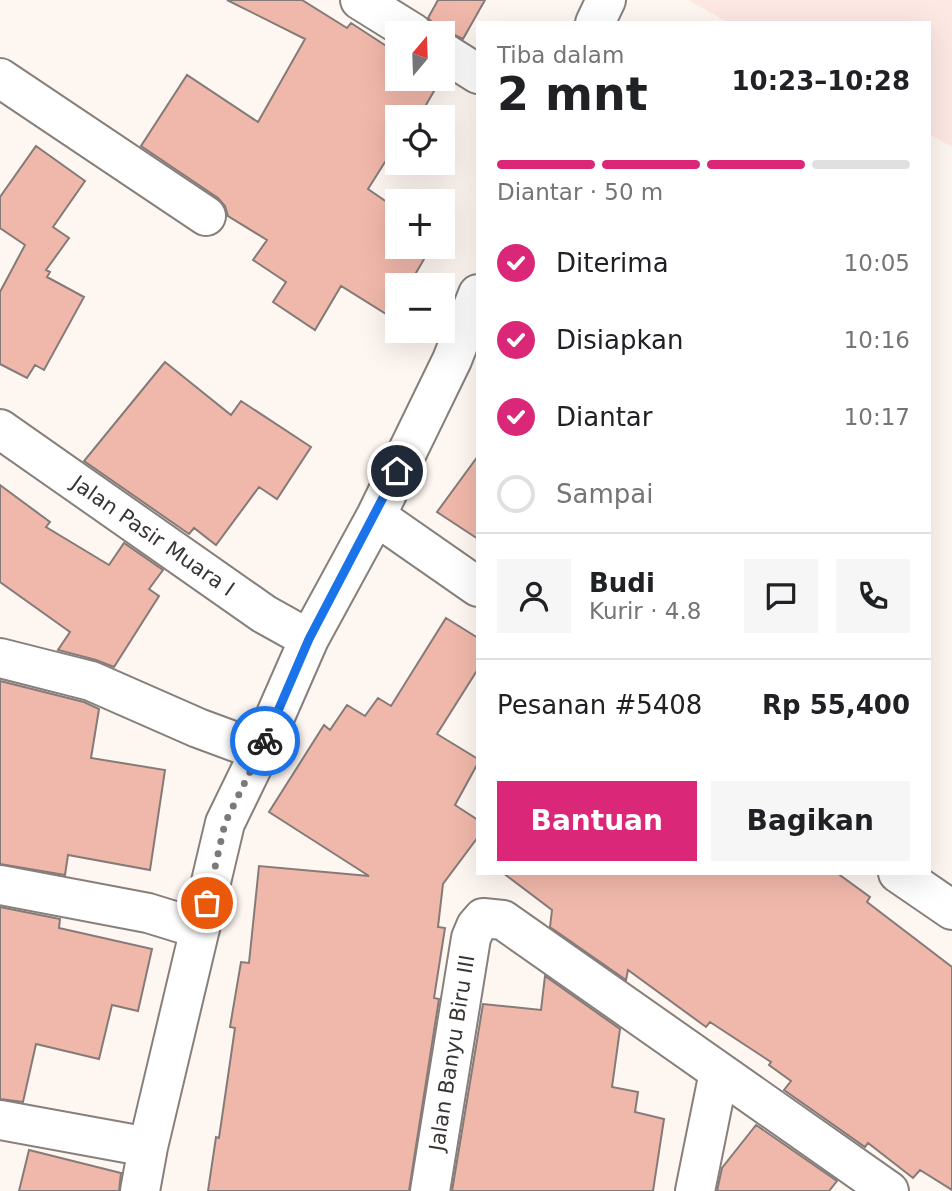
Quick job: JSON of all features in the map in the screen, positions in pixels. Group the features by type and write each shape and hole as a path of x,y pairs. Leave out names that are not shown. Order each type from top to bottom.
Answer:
{"street":[{"path":"360,0 394,21"},
{"path":"596,21 606,0"},
{"path":"455,60 476,73"},
{"path":"0,78 206,216"},
{"path":"140,1191 148,1147 225,823 309,639 376,516 452,360 476,299"},
{"name":"Jalan Pasir Muara I","path":"0,429 264,614 309,639"},
{"path":"376,516 476,586"},
{"path":"0,658 91,681 198,728 260,751"},
{"path":"901,875 952,910"},
{"path":"0,885 148,912 201,929"},
{"name":"Jalan Banyu Biru III","path":"430,1191 471,938 483,918 503,920 719,1072"},
{"path":"695,1191 719,1072 889,1191"},
{"path":"0,1119 148,1147"}],"shaded area":[{"path":"688,0 952,0 952,147 931,135 931,21 725,21"}],"building":[{"path":"227,0 302,0 347,28 351,23 385,45 385,91 434,91 426,105 385,105 385,162 368,189 385,201 385,259 424,259 416,273 385,273 385,313 341,286 315,330 273,302 286,282 253,260 267,240 228,216 225,206 218,198 141,146 187,75 258,122 305,39"},
{"path":"438,0 485,0 463,39 455,35 455,21 431,21 428,18"},
{"path":"36,146 85,181 53,227 69,238 46,270 50,272 47,277 84,297 44,370 35,365 27,378 0,364 0,292 25,245 0,228 0,197"},
{"path":"165,362 231,415 241,401 311,447 277,499 259,487 216,545 194,528 189,534 84,461"},
{"path":"476,459 476,538 437,512"},
{"path":"0,485 50,522 46,527 109,565 124,543 163,570 149,589 159,596 114,667 58,650 70,632 0,582"},
{"path":"446,618 476,637 476,672 437,734 476,758 476,767 455,805 476,819 476,840 443,884 438,927 445,928 434,998 439,999 409,1191 208,1191 216,1137 219,1138 235,1028 230,1027 241,962 249,963 259,866 369,876 269,812 324,725 330,730 347,705 365,716 378,698 391,706"},
{"path":"0,681 84,702 99,709 91,758 165,770 150,870 68,855 65,875 0,864"},
{"path":"506,875 840,875 870,897 867,902 952,967 952,1190 920,1170 913,1178 868,1143 865,1147 784,1090 791,1081 769,1065 771,1062 710,1022 706,1027 628,970 626,980 550,927 552,910"},
{"path":"0,907 60,919 59,928 152,949 138,1011 112,1005 99,1059 36,1044 23,1102 0,1099"},
{"path":"545,976 620,1029 612,1087 638,1092 635,1112 664,1119 653,1191 452,1191 483,1004 541,1010"},
{"path":"756,1125 837,1181 829,1191 717,1191 722,1168"},
{"path":"29,1150 121,1173 119,1191 19,1191"}],"way so far":[{"path":"207,903 225,823 265,741"}],"route":[{"path":"265,741 309,639 376,516 397,471"}]}
